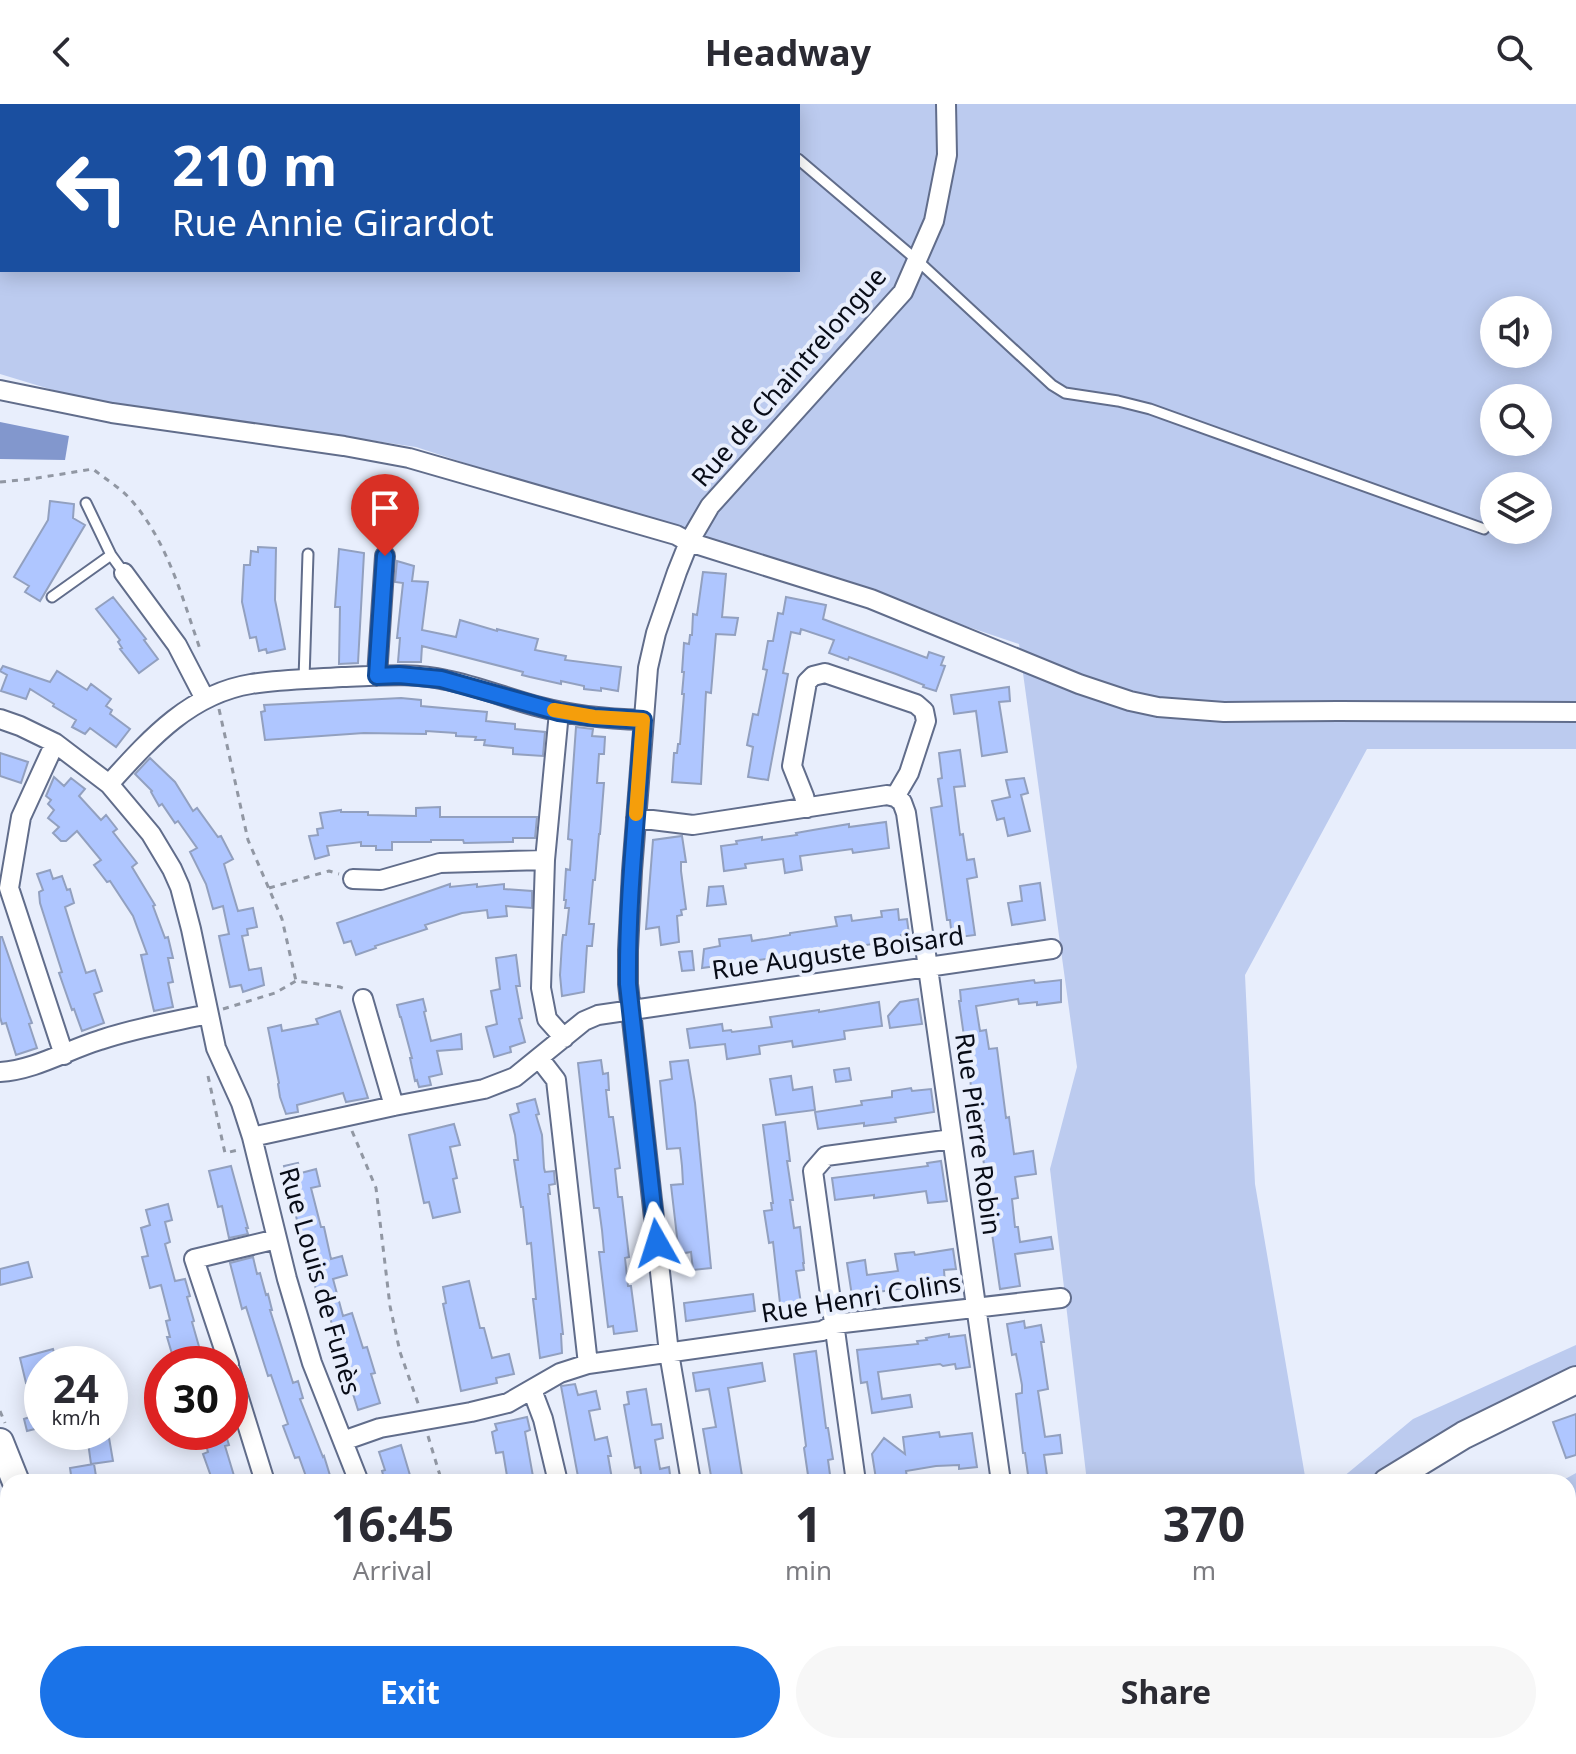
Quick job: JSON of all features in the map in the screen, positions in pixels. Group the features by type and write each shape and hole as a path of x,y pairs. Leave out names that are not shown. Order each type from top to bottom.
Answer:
{"street":[{"name":"Rue de Chaintrelongue","path":"690,1474 669,1353 628,984 636,818 648,668 656,633 689,542 710,506 903,292 934,221 947,155 946,104"},
{"path":"0,390 112,413 409,458 676,535 689,542 871,599 1079,684 1158,707 1224,712 1576,712"},
{"path":"377,676 385,556"},
{"path":"124,573 177,645 205,699"},
{"path":"636,818 693,825 807,808 887,795 895,797 909,773 926,721 924,711 916,704 825,673 813,676 807,682 792,766 807,808"},
{"path":"109,784 177,716 205,699 251,684 399,675 441,679 559,712 643,720"},
{"path":"559,712 545,860 541,988 547,1019 564,1038"},
{"name":"Rue Louis de Funès","path":"0,719 55,743 109,784 151,834 176,878 191,929 216,1048 241,1103 254,1143 312,1363 356,1474"},
{"path":"55,743 21,817 9,888 64,1055"},
{"name":"Rue Pierre Robin","path":"895,797 902,802 906,813 1000,1474"},
{"path":"353,879 381,880 440,863 545,860"},
{"name":"Rue Auguste Boisard","path":"254,1143 347,1116 484,1089 515,1077 584,1021 598,1015 1052,949"},
{"path":"363,999 394,1106"},
{"path":"0,1072 64,1055 108,1037 208,1014"},
{"path":"539,1058 556,1080 588,1364"},
{"path":"855,1474 813,1171 826,1156 952,1139"},
{"path":"222,1346 194,1259 277,1239"},
{"name":"Rue Henri Colins","path":"343,1441 380,1428 508,1403 560,1373 588,1364 822,1331 835,1324 1061,1298"},
{"path":"1400,1474 1464,1435 1576,1380"},
{"path":"532,1390 543,1419 556,1474"},
{"path":"248,1427 263,1474"},
{"path":"0,1442 13,1474"}],"lane":[{"path":"800,161 918,261 1052,385 1065,393 1150,409 1480,528"},
{"path":"86,503 111,555 124,573"},
{"path":"304,679 308,554"},
{"path":"52,597 111,555"}],"path":[{"path":"269,888 329,871 353,879"},
{"path":"208,1014 275,993 296,981 340,987 363,999"},
{"path":"206,1065 225,1153 254,1143"},
{"path":"347,1116 376,1188 390,1306 400,1352 440,1474"}],"shaded area":[{"path":"800,104 1576,104 1576,749 1367,749 1245,975 1255,1184 1305,1474 1086,1474 1050,1169 1077,1067 1019,644 684,531 416,447 76,397 0,374 0,272 800,272"},
{"path":"0,422 69,436 65,460 0,459"},
{"path":"1576,1345 1576,1392 1414,1474 1347,1474 1413,1419"}],"building":[{"path":"50,501 74,504 73,518 85,525 40,601 25,592 29,586 14,577 48,520"},
{"path":"258,547 276,548 275,600 285,649 267,653 266,649 259,651 256,637 250,638 242,602 244,565 250,565 251,551 258,552"},
{"path":"339,549 364,553 358,663 339,664 340,607 335,607"},
{"path":"397,561 414,566 412,581 428,582 422,630 456,637 460,620 538,639 535,650 566,656 565,660 621,667 618,691 584,689 584,686 530,677 522,675 523,672 422,646 421,662 398,662 400,638 397,638 403,583 395,582"},
{"path":"703,572 726,574 722,617 738,618 735,635 716,634 711,693 706,692 701,784 672,782 674,753 677,753 680,744 684,643 689,644 692,635 693,614 697,615"},
{"path":"113,597 158,659 139,673 120,649 120,640 96,609"},
{"path":"786,597 826,605 823,619 927,658 929,652 944,657 941,665 945,666 936,691 849,657 848,660 829,653 834,640 801,629 800,634 791,632 783,673 788,674 768,780 748,777 753,747 747,745 753,714 758,715 767,670 763,669 768,641 773,641 778,613 783,614"},
{"path":"3,666 50,682 57,671 87,690 91,684 111,699 106,706 112,710 110,714 130,729 116,747 90,728 85,734 72,727 76,720 30,689 26,699 1,691 7,675 0,671"},
{"path":"1009,687 1010,701 999,702 1007,752 982,756 976,711 954,714 951,695"},
{"path":"401,698 421,700 421,706 487,712 486,721 515,724 515,729 545,732 543,756 513,754 513,748 484,745 485,740 475,740 476,737 426,731 426,734 364,733 265,740 261,712 265,711 264,705"},
{"path":"576,727 593,729 592,736 605,737 604,754 599,754 597,783 604,783 589,924 594,924 592,946 587,946 584,992 562,996 560,975 569,908 565,908 564,900 566,869 570,870 572,840 568,839"},
{"path":"960,750 965,786 954,787 960,835 963,834 967,860 974,859 977,877 967,879 975,935 952,938 931,808 942,806 938,779 942,778 939,753"},
{"path":"0,753 28,762 21,783 0,776"},
{"path":"150,758 175,782 193,811 197,808 218,837 221,836 233,859 224,864 238,911 253,908 257,927 247,929 248,935 242,936 249,970 261,968 264,985 243,992 241,985 230,987 219,936 229,934 223,906 213,909 206,884 190,852 197,848 178,821 175,823 162,804 159,806 152,791 135,774"},
{"path":"54,777 64,786 71,778 85,789 79,796 101,820 106,815 117,829 113,832 137,863 132,867 155,905 165,938 168,937 173,958 168,958 173,982 168,983 173,1007 154,1011 141,955 147,954 133,916 110,881 107,882 94,865 101,860 77,831 66,841 61,841 53,833 59,827 48,818 54,810 46,796"},
{"path":"1024,778 1028,793 1021,795 1030,831 1008,836 1004,818 997,820 992,801 1010,797 1006,780"},
{"path":"440,807 440,817 537,817 535,838 513,838 513,842 392,842 392,850 376,850 376,846 361,846 361,842 327,846 329,855 315,859 309,836 318,835 317,829 323,828 320,813 341,810 368,812 368,815 416,816 416,808"},
{"path":"886,822 889,848 800,856 802,870 785,873 783,859 745,864 746,868 724,871 721,846 737,844 736,841 797,835 849,824 849,827"},
{"path":"682,836 686,862 681,862 681,871 686,909 677,916 679,942 661,945 659,927 646,929 653,840"},
{"path":"50,870 53,879 62,876 67,890 70,889 74,903 65,907 74,936 86,973 95,970 102,991 94,994 104,1023 82,1031 59,973 62,972 40,903 39,892 43,890 37,874"},
{"path":"1040,883 1045,920 1012,925 1008,903 1022,901 1020,886"},
{"path":"450,884 450,887 477,884 477,887 504,884 504,889 532,891 532,908 506,906 507,916 488,918 487,910 462,913 425,925 427,929 356,955 351,941 344,943 337,923"},
{"path":"723,886 726,904 707,906 709,887"},
{"path":"898,909 899,920 907,919 909,934 901,935 902,940 702,968 704,949 720,946 719,939 751,935 752,941 790,935 837,926 835,917 851,915 852,921 882,917 881,911"},
{"path":"0,937 32,1023 29,1024 37,1048 16,1055 6,1023 2,1024 0,1017"},
{"path":"692,951 694,970 682,971 679,952"},
{"path":"516,955 520,986 516,986 522,1018 519,1019 525,1042 510,1047 511,1052 494,1057 486,1027 497,1024 491,991 500,989 496,958"},
{"path":"1034,980 1035,983 1061,980 1061,1002 1019,1004 1018,999 976,1006 980,1031 986,1030 989,1049 997,1048 1014,1154 1033,1151 1036,1174 1015,1177 1018,1198 1012,1199 1015,1227 1018,1227 1020,1242 1051,1237 1053,1249 1015,1254 1020,1286 1000,1289 984,1178 983,1158 986,1158 987,1148 983,1114 975,1115 960,990"},
{"path":"423,999 431,1041 461,1034 462,1049 437,1051 442,1074 429,1077 431,1085 419,1087 397,1005"},
{"path":"918,999 922,1024 890,1028 888,1016 900,1002"},
{"path":"879,1002 882,1026 844,1031 845,1039 793,1047 792,1041 759,1046 760,1054 727,1059 725,1044 690,1048 687,1029 722,1024 723,1031 732,1032 772,1027 770,1017"},
{"path":"340,1011 368,1098 346,1102 343,1093 297,1105 298,1112 286,1114 268,1028 281,1025 282,1031 318,1024 316,1019"},
{"path":"601,1060 603,1074 608,1073 609,1117 613,1117 620,1168 615,1169 618,1197 622,1197 629,1257 625,1258 628,1286 631,1286 637,1331 614,1334 613,1326 608,1327 599,1252 604,1252 602,1230 599,1208 594,1208 578,1063"},
{"path":"688,1060 711,1268 693,1270 691,1252 679,1254 671,1185 683,1184 682,1166 680,1148 667,1149 660,1081 672,1079 670,1062"},
{"path":"849,1068 851,1080 836,1082 834,1070"},
{"path":"791,1076 793,1090 812,1087 815,1110 776,1115 770,1079"},
{"path":"911,1088 912,1091 931,1089 934,1112 895,1118 896,1122 818,1129 815,1112 862,1105 861,1101 892,1097 892,1091"},
{"path":"535,1099 545,1172 554,1171 555,1184 549,1185 548,1194 563,1334 562,1353 540,1358 531,1243 527,1244 510,1115 519,1112 517,1104"},
{"path":"785,1122 793,1200 790,1200 794,1228 800,1227 804,1270 796,1271 802,1310 781,1312 773,1242 769,1243 764,1211 772,1210 773,1203 763,1125"},
{"path":"454,1124 460,1145 450,1147 460,1212 433,1218 429,1202 424,1203 409,1135"},
{"path":"941,1161 947,1201 928,1203 926,1191 835,1200 832,1178 928,1166 927,1163"},
{"path":"298,1163 301,1173 316,1169 320,1186 311,1188 321,1227 324,1227 331,1259 342,1256 347,1275 333,1279 343,1316 352,1313 375,1373 371,1374 380,1403 358,1410 328,1312 322,1314 302,1241 284,1166"},
{"path":"231,1166 248,1234 229,1238 222,1206 218,1207 209,1171"},
{"path":"168,1204 172,1220 165,1222 170,1242 165,1244 175,1281 185,1279 199,1346 170,1346 166,1321 170,1320 161,1285 150,1288 142,1257 148,1256 141,1228 150,1225 146,1210"},
{"path":"953,1249 956,1269 944,1270 945,1284 852,1296 847,1263 865,1260 867,1275 898,1271 895,1254 914,1252 915,1255"},
{"path":"253,1257 257,1274 260,1273 268,1294 270,1310 293,1383 298,1381 303,1398 300,1399 330,1474 305,1474 299,1457 295,1458 283,1426 288,1424 271,1375 268,1376 246,1307 242,1309 230,1263"},
{"path":"28,1262 32,1277 0,1285 0,1269"},
{"path":"469,1281 480,1328 484,1328 492,1358 509,1354 514,1374 496,1378 497,1383 461,1391 443,1304 446,1303 443,1287"},
{"path":"753,1294 755,1311 686,1321 684,1303"},
{"path":"1024,1321 1025,1328 1041,1325 1048,1389 1038,1391 1045,1437 1060,1435 1062,1453 1044,1455 1047,1474 1028,1474 1016,1394 1022,1393 1022,1385 1016,1354 1012,1355 1007,1324"},
{"path":"949,1334 949,1337 965,1335 970,1367 956,1369 955,1364 940,1364 878,1372 882,1399 910,1395 912,1407 872,1413 867,1382 861,1383 857,1350 918,1344 917,1341 926,1338"},
{"path":"816,1351 833,1459 828,1460 830,1474 808,1474 794,1354"},
{"path":"762,1363 765,1381 728,1388 742,1474 711,1474 703,1429 716,1427 709,1389 696,1391 693,1373"},
{"path":"575,1384 578,1395 596,1391 600,1409 589,1411 595,1440 607,1437 611,1474 578,1474 561,1386"},
{"path":"646,1389 652,1425 661,1424 663,1438 655,1440 660,1469 669,1467 670,1474 641,1474 640,1467 635,1468 624,1405 629,1404 627,1392"},
{"path":"1576,1414 1576,1455 1566,1458 1553,1422"},
{"path":"527,1417 530,1430 525,1432 533,1474 507,1474 503,1452 496,1453 492,1432 497,1430 495,1424"},
{"path":"939,1432 940,1437 972,1433 977,1467 959,1469 959,1465 936,1466 906,1471 906,1474 875,1474 872,1454 884,1438 905,1454 903,1437"},
{"path":"401,1445 410,1474 383,1474 385,1470 379,1452"},
{"path":"89,1450 111,1450 113,1461 91,1464"},
{"path":"207,1450 226,1450 233,1474 210,1474 203,1454"},
{"path":"94,1464 96,1474 71,1474 70,1468"}],"slow traffic":[{"path":"554,710 594,717 643,720 636,814"}],"route":[{"path":"385,556 377,676 441,679 559,712 643,720 632,871 628,984 657,1243"}]}
